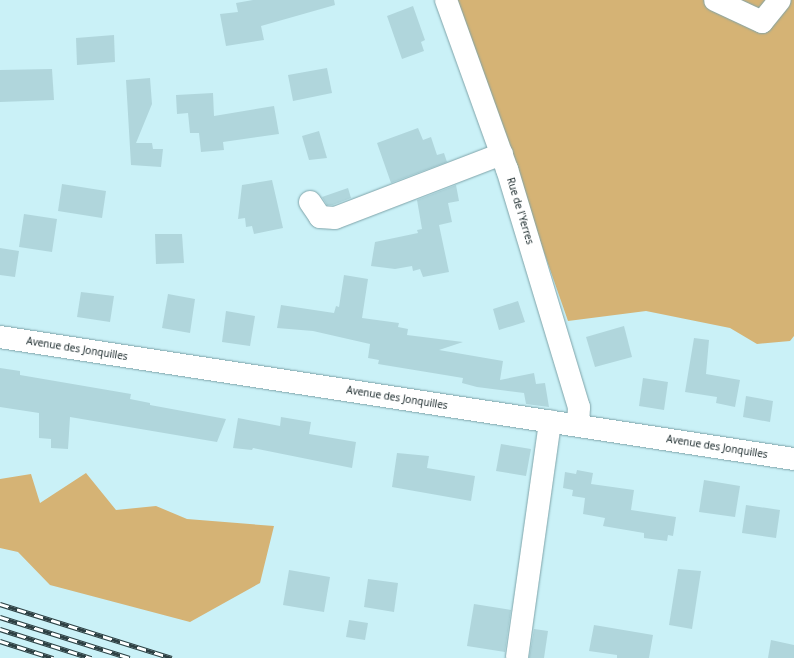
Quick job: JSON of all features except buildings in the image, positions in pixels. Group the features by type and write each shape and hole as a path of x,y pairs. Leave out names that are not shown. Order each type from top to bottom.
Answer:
{"street":[{"name":"Rue de l'Yerres","path":"446,0 502,154 579,407 578,425"},
{"path":"715,0 762,22 780,0"},
{"path":"310,202 320,217 335,218 502,154"},
{"name":"Avenue des Jonquilles","path":"0,337 794,459"},
{"path":"517,657 550,421"}],"shaded area":[{"path":"456,0 794,0 794,336 790,341 757,344 730,328 646,311 568,321"},
{"path":"86,473 116,510 156,506 187,519 274,526 260,583 190,622 50,585 18,552 0,548 0,479 31,474 40,503"}],"railway":[{"path":"0,604 172,658"},
{"path":"0,617 130,658"},
{"path":"0,629 91,658"},
{"path":"0,641 53,658"}]}
